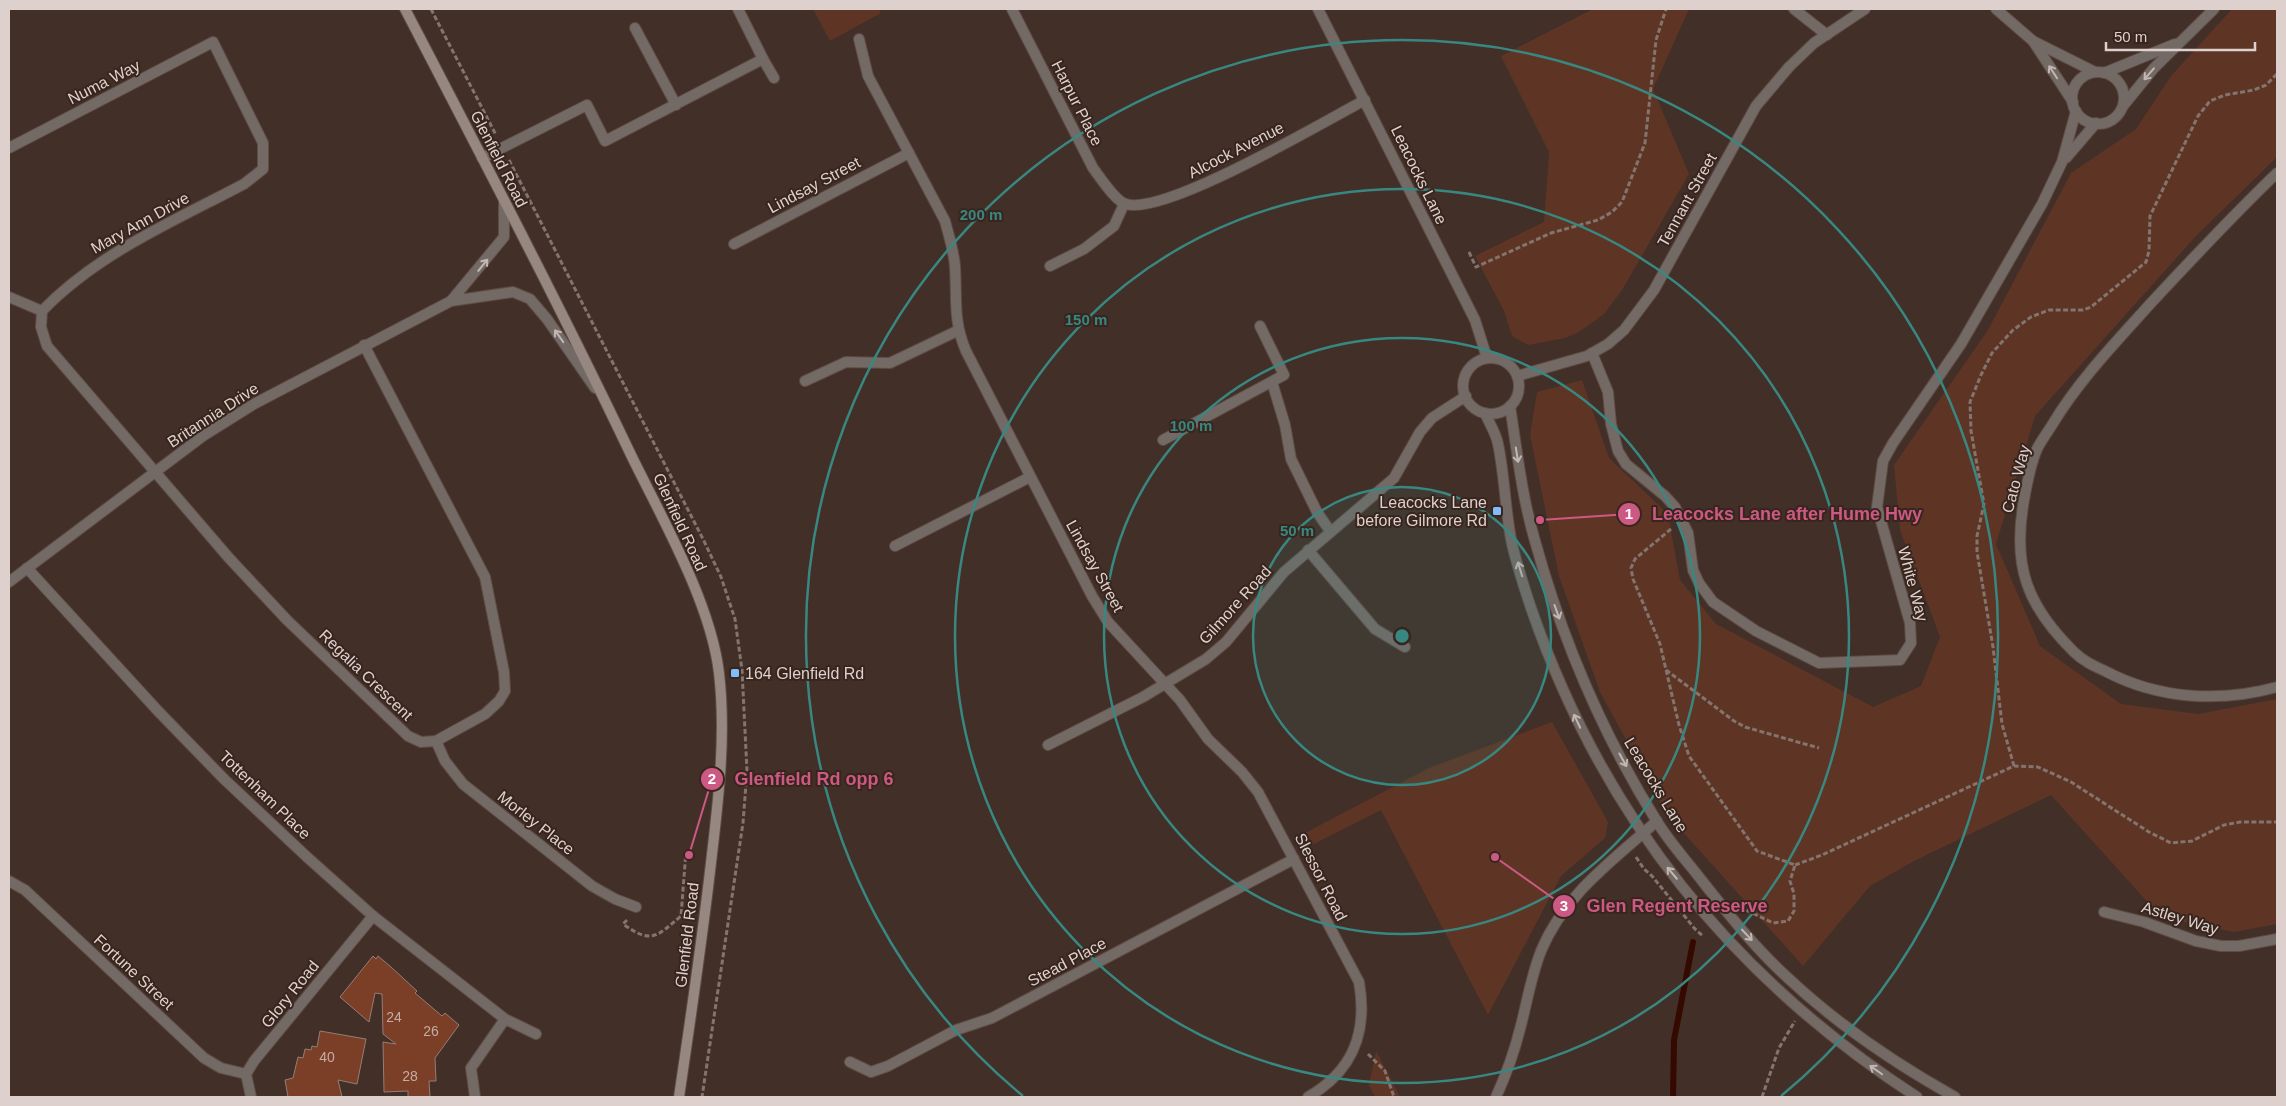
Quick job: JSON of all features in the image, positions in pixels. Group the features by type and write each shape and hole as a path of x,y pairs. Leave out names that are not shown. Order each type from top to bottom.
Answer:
{"main road":[{"name":"Glenfield Road","path":"405,9 607,405 691,582 710,630 719,672 722,722 717,810 702,939 679,1097"}],"street":[{"path":"738,9 774,78"},
{"name":"Harpur Place","path":"1012,9 1093,168 1108,189 1124,204"},
{"name":"Leacocks Lane","path":"1318,9 1475,320 1487,358"},
{"path":"1794,9 1827,35"},
{"name":"Tennant Street","path":"1517,376 1592,353 1608,344 1624,330 1654,290 1756,106 1789,67 1827,35 1865,9"},
{"path":"1996,9 2033,41 2112,76 2123,89 2123,106"},
{"path":"2033,41 2082,117 2096,123 2105,123 2113,119 2178,43 2214,9"},
{"path":"636,28 676,105"},
{"name":"Lindsay Street","path":"859,39 868,76 944,221 952,244 958,331 966,351 1092,596 1108,622 1165,684"},
{"name":"Numa Way","path":"9,148 213,42"},
{"name":"Mary Ann Drive","path":"42,311 62,290 106,257 244,184 263,168 262,143 213,42"},
{"path":"2075,107 2074,89 2082,77 2178,43"},
{"path":"482,158 587,105 605,141 763,59"},
{"name":"Alcock Avenue","path":"1124,204 1137,205 1158,201 1207,184 1365,100"},
{"name":"White Way","path":"1592,353 1608,392 1611,424 1618,451 1626,464 1665,496 1682,519 1688,533 1693,570 1699,583 1713,602 1756,631 1819,663 1900,660 1911,643 1910,623 1877,507 1883,461 1893,442 1961,344 2042,204 2062,162 2075,107"},
{"name":"White Way","path":"2062,162 2096,123"},
{"name":"Lindsay Street","path":"734,244 908,153"},
{"name":"Cato Way","path":"2277,173 2233,215 2126,330 2068,398 2037,449 2019,524 2020,552 2024,579 2036,608 2058,637 2081,659 2114,676 2149,690 2190,697 2263,691 2277,687"},
{"name":"Britannia Drive","path":"451,301 504,237 504,200"},
{"path":"1050,266 1084,249 1114,226 1124,204"},
{"name":"Britannia Drive","path":"9,582 203,436 254,404 451,301 513,292 530,299 547,319 607,405"},
{"path":"9,297 42,311 40,327 47,346 154,471"},
{"path":"1163,440 1284,375 1260,326"},
{"path":"805,381 846,362 890,363 958,331"},
{"path":"364,346 485,577 504,672 505,691 499,702 485,714 436,741"},
{"path":"1487,358 1494,358 1507,363 1517,376 1519,389 1514,401 1510,406 1498,412 1485,413 1474,407 1466,396 1464,382 1466,374 1475,363 1487,358"},
{"path":"1272,382 1285,425 1291,459 1316,512 1330,531"},
{"name":"Gilmore Road","path":"1048,745 1165,684 1206,660 1226,642 1284,572 1394,478 1420,432 1432,418 1466,396"},
{"name":"Leacocks Lane","path":"1510,406 1521,480 1534,540 1555,607 1578,670 1606,731 1657,821 1731,918 1787,977 1834,1018 1955,1097"},
{"path":"1485,413 1498,442 1512,543 1531,607 1556,675 1586,740 1642,834 1736,950 1801,1012 1873,1069 1917,1097"},
{"name":"Regalia Crescent","path":"154,471 229,558 356,687 408,736 422,742 436,741"},
{"path":"896,546 1030,477"},
{"path":"1308,550 1375,629 1405,647"},
{"name":"Tottenham Place","path":"27,568 158,711 224,779 373,916 505,1019 536,1034"},
{"name":"Slessor Road","path":"1165,684 1208,739 1242,772 1258,792 1359,982 1363,1005 1356,1043 1336,1077 1308,1097"},
{"name":"Morley Place","path":"436,741 445,760 463,784 592,886 636,907"},
{"path":"1496,1097 1511,1064 1541,951 1561,914 1582,888 1612,859 1657,821"},
{"name":"Stead Place","path":"850,1062 871,1072 888,1066 956,1030 992,1018 1294,859"},
{"name":"Fortune Street","path":"9,880 24,890 204,1058 221,1068 246,1074"},
{"name":"Astley Way","path":"2104,912 2144,922 2196,941 2221,946 2239,946 2277,939"},
{"name":"Glory Road","path":"246,1074 254,1061 373,916"},
{"path":"476,1097 471,1068 505,1019"},
{"path":"246,1074 251,1097"}],"path":[{"path":"431,9 704,541 721,577 734,619 742,670 746,780 743,823 702,1097"},
{"path":"1469,252 1476,267 1551,234 1598,220 1612,212 1622,202 1645,143 1656,40 1666,9"},
{"path":"1682,519 1635,559 1631,568 1633,579 1660,644 1679,725 1689,756 1757,851 1795,864 1822,855 2014,766 2038,767 2071,782 2149,832 2171,843 2192,841 2224,825 2240,822 2277,822"},
{"path":"1665,670 1739,724 1819,748"},
{"path":"636,907 624,924 639,935 652,936 658,934 681,916 686,851"},
{"path":"1741,910 1746,908 1773,923 1788,921 1794,911 1794,894 1790,881 1795,864"},
{"path":"1762,1097 1783,1038 1801,1012"},
{"path":"1356,1043 1385,1071 1394,1097"}],"shaded area":[{"path":"813,9 879,9 881,13 830,41"},
{"path":"1593,9 1689,9 1653,89 1689,174 1622,290 1604,314 1579,332 1565,338 1528,345 1512,336 1504,311 1475,256 1544,222 1549,152 1501,56"},
{"path":"2232,9 2277,9 2277,157 2196,236 2035,416 1996,544 2040,646 2121,704 2198,714 2277,699 2277,924 2234,932 2161,917 2051,795 1916,860 1870,886 1803,966 1666,813 1600,692 1559,576 1530,435 1537,392 1582,380 1609,458 1668,514 1680,580 1716,624 1873,707 1921,686 1940,637 1900,530 1894,465 1988,330 2071,173 2136,129 2171,76"},
{"path":"1552,722 1608,822 1605,838 1561,876 1488,1015 1381,810 1312,845 1305,833 1429,768"},
{"path":"1376,1051 1400,1097 1375,1097 1369,1085"}],"building":[{"path":"373,956 376,959 378,956 391,967 417,991 415,993 442,1016 445,1013 459,1025 435,1058 436,1081 429,1081 430,1097 408,1097 408,1091 384,1092 383,1042 396,1044 383,1034 382,994 375,993 369,1022 340,997"},
{"path":"320,1031 366,1039 357,1084 338,1080 342,1097 288,1097 285,1080 293,1078 298,1057 303,1058 305,1049 311,1050 312,1046 317,1047"}],"waterway":[{"path":"1673,1097 1674,1040 1693,942"}],"place":[{"name":"Leacocks Lane before Gilmore Rd","path":"1497,511"},
{"name":"Leacocks Lane after Hume Hwy","path":"1540,520"},
{"name":"164 Glenfield Rd","path":"735,673"},
{"name":"Glenfield Rd opp 6","path":"689,855"},
{"name":"Glen Regent Reserve","path":"1495,857"}]}
